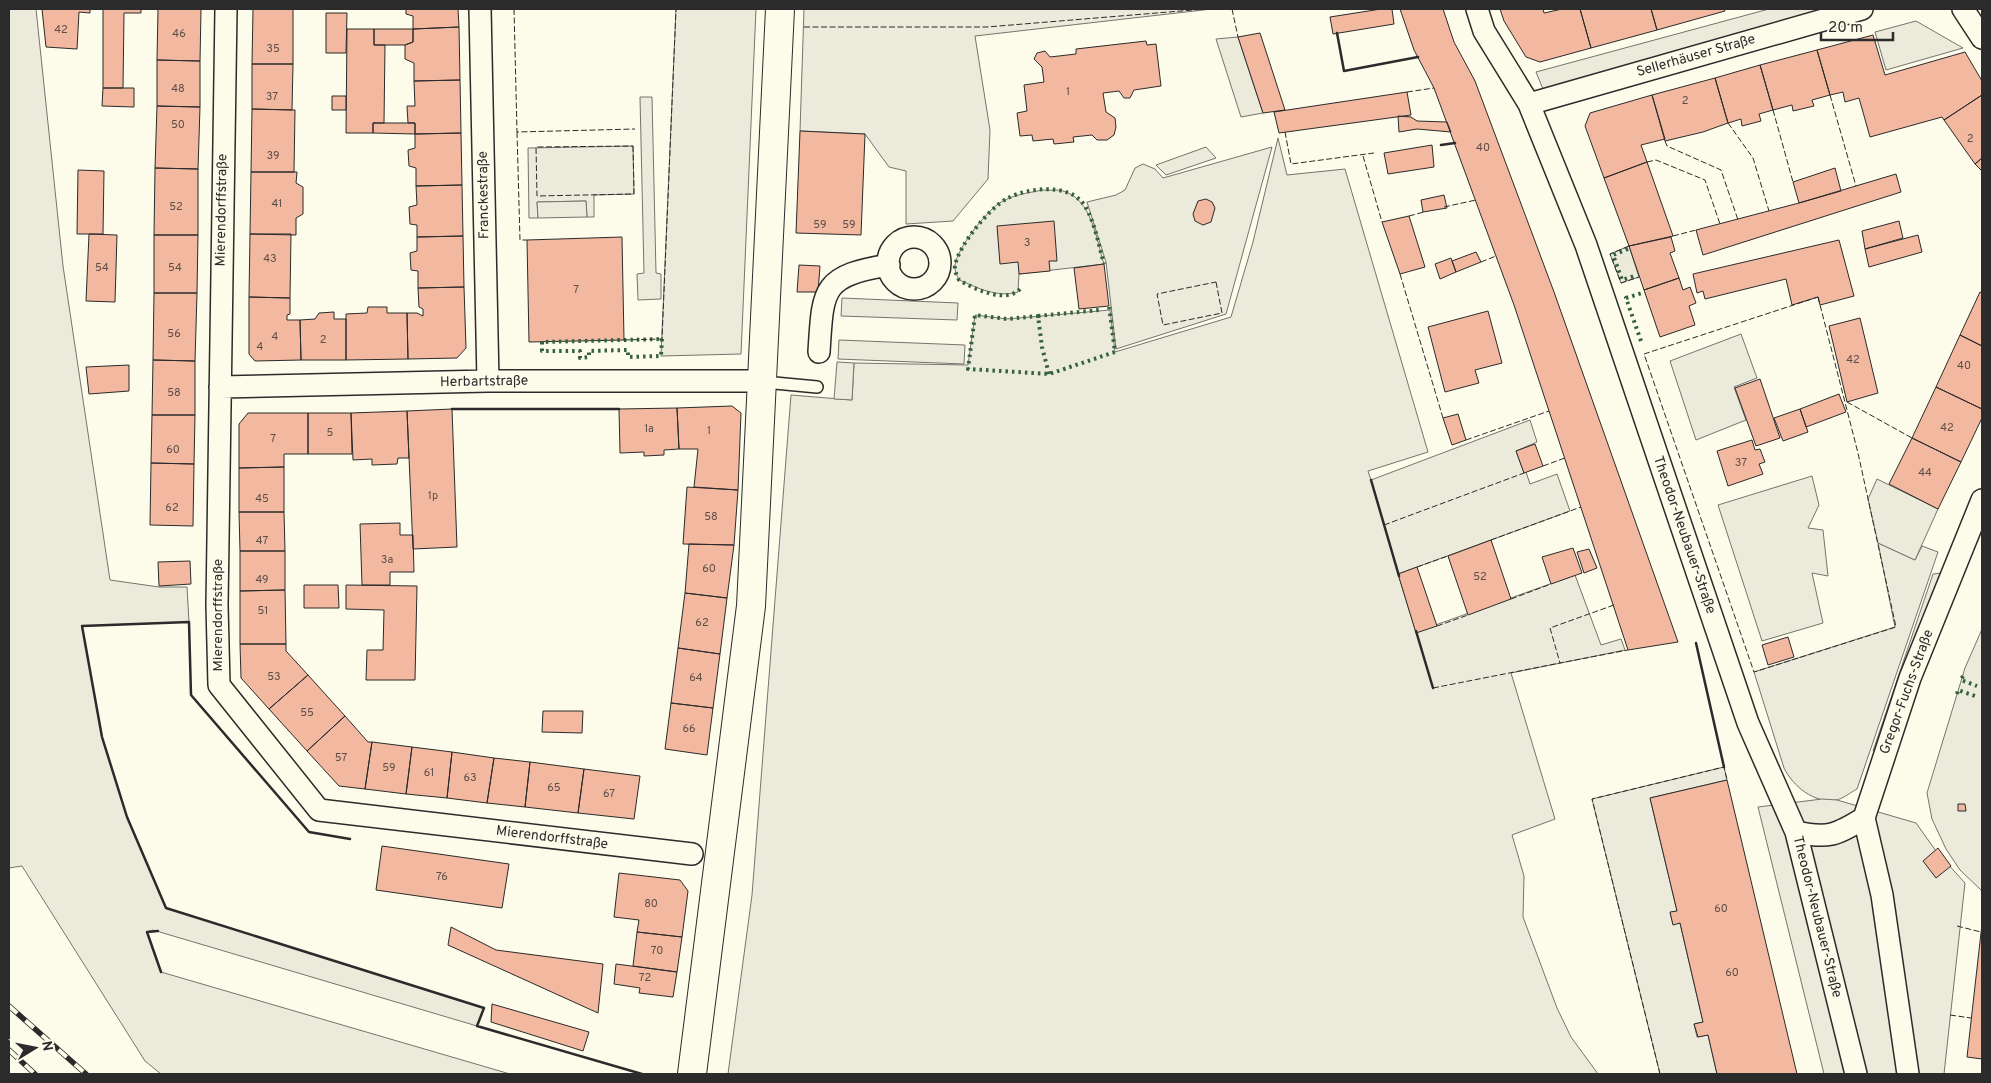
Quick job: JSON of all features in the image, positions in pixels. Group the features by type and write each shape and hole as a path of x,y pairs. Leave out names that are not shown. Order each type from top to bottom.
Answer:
{"street":[{"name":"Mierendorffstraße","path":"226,9 217,605 219,685 319,810 692,854"},
{"name":"Franckestraße","path":"480,9 488,381"},
{"path":"692,1074 751,606 756,381 780,9"},
{"name":"Theodor-Neubauer-Straße","path":"1477,9 1484,31 1529,104 1586,245 1748,724 1796,832 1856,1074"},
{"name":"Sellerhäuser Straße","path":"1529,104 1862,9"},
{"path":"1964,9 1982,38"},
{"path":"819,352 823,301 834,282 858,270 888,265"},
{"name":"Herbartstraße","path":"220,386 488,381 756,381"},
{"name":"Gregor-Fuchs-Straße","path":"1864,818 1910,678 1982,500"},
{"path":"1796,832 1818,837 1842,831 1864,818 1882,895 1908,1074"}],"lane":[{"path":"756,381 817,387"}],"shaded area":[{"path":"9,9 36,9 63,266 110,580 159,587 187,587 189,622 82,626 102,737 127,817 166,908 484,1008 477,1026 153,930 147,932 161,972 510,1074 161,1074 145,1061 22,866 9,868"},
{"path":"676,9 756,9 741,354 661,356"},
{"path":"804,9 1212,9 975,36 990,130 988,179 953,221 906,224 906,171 889,167 865,134 800,131"},
{"path":"1769,9 1825,9 1543,89 1536,72"},
{"path":"1916,21 1963,48 1886,70 1875,32"},
{"path":"1238,37 1263,113 1241,117 1216,39"},
{"path":"640,97 652,97 656,273 661,274 661,299 638,300 637,274 644,273"},
{"path":"1278,138 1287,175 1345,169 1428,452 1368,471 1371,480 1530,420 1537,442 1516,451 1524,473 1526,472 1530,484 1557,474 1570,511 1398,574 1416,632 1575,575 1601,645 1621,639 1625,650 1511,673 1555,819 1512,835 1524,876 1523,917 1557,1008 1571,1037 1598,1074 728,1074 752,895 791,395 852,400 854,363 968,365 975,315 1007,319 1110,310 1115,352 1231,317 1253,242"},
{"path":"633,146 634,194 594,195 594,217 587,217 586,201 537,202 538,218 529,218 528,148"},
{"path":"1206,147 1216,158 1166,175 1156,165"},
{"path":"1272,147 1226,314 1116,349 1106,262 1087,202 1116,195 1125,190 1135,168 1143,164 1155,169 1163,178"},
{"path":"1043,190 1063,191 1073,195 1081,202 1091,221 1104,264 1019,274 1018,292 1010,294 995,293 959,280 955,269 957,258 972,232 986,216 998,204 1008,198"},
{"path":"586,201 587,217 538,218 537,202"},
{"path":"1629,246 1639,277 1621,283 1610,254"},
{"path":"842,298 958,303 957,320 841,316"},
{"path":"1741,334 1757,378 1734,387 1746,420 1696,440 1670,361"},
{"path":"839,340 965,345 964,364 838,359"},
{"path":"837,362 854,363 852,400 834,399"},
{"path":"1812,476 1819,505 1808,528 1823,530 1828,576 1812,573 1823,623 1762,641 1718,505"},
{"path":"1877,479 1938,509 1915,560 1878,543 1868,499"},
{"path":"1878,543 1915,560 1922,546 1938,552 1857,789 1844,797 1828,801 1805,792 1788,775 1784,768 1754,672 1895,627"},
{"path":"1941,573 1880,750 1873,751 1933,574"},
{"path":"1982,629 1982,891 1960,870 1946,849 1932,819 1927,793 1965,668"},
{"path":"1724,767 1727,780 1650,798 1677,911 1670,913 1673,924 1680,923 1703,1022 1694,1024 1697,1037 1708,1035 1717,1074 1660,1074 1592,799"},
{"path":"1822,799 1837,800 1916,823 1936,851 1965,883 1944,1074 1824,1074 1758,807"}],"building":[{"path":"42,9 90,9 90,13 79,12 77,49 46,47"},
{"path":"103,9 141,9 141,13 124,13 123,88 103,88"},
{"path":"158,9 201,9 200,61 157,60"},
{"path":"253,9 293,9 293,64 252,64"},
{"path":"406,9 458,9 459,27 413,29 413,16 406,14"},
{"path":"1392,9 1394,24 1333,34 1330,17"},
{"path":"1400,9 1443,9 1454,42 1475,81 1554,292 1678,642 1628,650 1514,305 1434,88 1414,50"},
{"path":"1500,9 1543,9 1544,13 1562,9 1580,9 1591,48 1540,62 1526,57 1504,21"},
{"path":"1580,9 1651,9 1657,30 1591,48"},
{"path":"1651,9 1724,9 1725,11 1657,30"},
{"path":"326,13 347,13 346,53 326,53"},
{"path":"459,27 460,80 414,81 414,63 405,59 405,45 413,42 413,29"},
{"path":"347,29 374,29 374,45 385,45 384,123 373,123 373,133 346,133"},
{"path":"374,29 413,29 413,42 405,45 374,45"},
{"path":"1260,33 1285,110 1263,113 1238,37"},
{"path":"1873,35 1885,75 1965,52 1982,81 1982,95 1944,120 1942,117 1870,137 1859,98 1845,102 1843,92 1830,95 1817,50"},
{"path":"1146,41 1147,45 1156,44 1161,86 1134,90 1130,98 1124,98 1119,91 1103,93 1106,112 1115,118 1116,127 1114,135 1107,140 1097,140 1092,135 1073,137 1074,142 1054,144 1053,139 1033,141 1032,135 1020,136 1017,113 1027,111 1024,85 1044,82 1042,67 1034,59 1037,53 1045,51 1050,57 1076,54 1076,49"},
{"path":"1817,50 1830,95 1812,100 1814,106 1793,111 1792,105 1773,110 1760,65"},
{"path":"157,60 200,61 200,107 157,106"},
{"path":"252,64 293,64 292,110 252,109"},
{"path":"1760,65 1773,110 1759,114 1761,121 1742,126 1741,119 1728,123 1715,78"},
{"path":"1715,78 1728,123 1703,132 1665,141 1652,95"},
{"path":"460,80 461,133 415,134 415,123 408,123 407,106 415,106 414,81"},
{"path":"103,88 134,88 134,107 102,106"},
{"path":"1407,92 1411,115 1279,133 1274,112"},
{"path":"1652,95 1665,139 1641,145 1647,162 1604,178 1585,126 1590,113"},
{"path":"1982,95 1982,158 1975,164 1944,120"},
{"path":"332,96 346,96 346,110 332,110"},
{"path":"157,106 200,107 198,169 155,168"},
{"path":"252,109 295,110 294,172 251,172"},
{"path":"1398,116 1411,117 1417,121 1447,122 1451,132 1417,129 1399,132"},
{"path":"373,123 415,123 415,134 373,133"},
{"path":"800,131 865,134 861,235 796,233"},
{"path":"461,133 462,185 416,186 416,168 409,166 408,150 415,148 415,134"},
{"path":"1432,145 1434,167 1388,174 1384,153"},
{"path":"1982,158 1982,171 1975,164"},
{"path":"1647,162 1673,236 1629,246 1604,178"},
{"path":"155,168 198,169 198,235 154,235"},
{"path":"1835,168 1841,191 1799,203 1793,182"},
{"path":"78,170 104,171 103,234 77,234"},
{"path":"251,172 297,172 296,183 303,187 303,214 296,218 296,235 250,234"},
{"path":"1896,174 1901,192 1703,255 1696,230 1799,203"},
{"path":"462,185 463,236 417,237 417,225 410,224 409,207 417,205 416,186"},
{"path":"1444,195 1447,208 1423,212 1421,200"},
{"path":"1206,199 1212,202 1215,208 1211,222 1203,225 1195,221 1193,214 1198,201"},
{"path":"1409,216 1425,267 1400,274 1382,222"},
{"path":"1054,221 1057,261 1049,261 1050,271 1019,274 1018,262 1000,264 997,226"},
{"path":"1899,221 1903,238 1865,249 1862,231"},
{"path":"89,234 117,235 115,302 86,301"},
{"path":"250,234 291,234 290,298 249,297"},
{"path":"154,235 198,235 197,293 154,293"},
{"path":"1918,235 1922,252 1869,267 1865,249"},
{"path":"463,236 464,287 418,288 418,271 411,270 410,253 417,251 417,237"},
{"path":"622,237 624,340 529,342 527,240"},
{"path":"1671,237 1675,251 1670,253 1679,278 1644,290 1629,246"},
{"path":"1839,240 1854,296 1820,305 1818,297 1792,305 1786,279 1705,299 1703,291 1697,293 1693,274"},
{"path":"1476,252 1481,262 1456,272 1452,261"},
{"path":"1451,258 1456,272 1440,279 1435,264"},
{"path":"1104,264 1109,306 1079,309 1074,268"},
{"path":"799,265 820,266 818,292 797,292"},
{"path":"1679,278 1683,290 1690,287 1696,303 1689,306 1695,325 1660,337 1644,290"},
{"path":"464,287 466,348 457,358 408,359 407,313 417,313 423,316 423,309 419,307 418,288"},
{"path":"1980,292 1982,293 1982,346 1960,335"},
{"path":"154,293 197,293 195,361 153,360"},
{"path":"249,297 290,298 290,314 287,315 287,320 300,320 301,360 255,361 249,354"},
{"path":"368,307 387,307 387,313 407,313 408,359 346,360 346,314 367,313"},
{"path":"1488,311 1502,363 1475,370 1479,383 1445,392 1428,327"},
{"path":"334,312 334,319 346,319 346,360 301,360 300,320 315,319 319,313"},
{"path":"1860,318 1878,393 1847,402 1829,326"},
{"path":"1960,335 1982,346 1982,409 1936,387"},
{"path":"153,360 195,361 195,415 152,415"},
{"path":"129,365 129,391 89,394 86,367"},
{"path":"1760,379 1780,438 1756,446 1735,388"},
{"path":"1936,387 1982,409 1982,418 1961,462 1912,438"},
{"path":"1839,394 1846,412 1806,427 1800,409"},
{"path":"732,406 741,413 738,490 694,487 698,449 679,449 677,408"},
{"path":"677,408 679,449 664,450 664,455 644,456 644,452 620,453 619,409"},
{"path":"452,409 457,547 413,549 407,411"},
{"path":"1800,409 1808,432 1783,441 1774,418"},
{"path":"407,411 409,458 398,458 397,464 372,465 372,459 353,460 351,413"},
{"path":"248,413 308,413 308,454 284,454 284,467 239,468 239,424"},
{"path":"308,413 351,413 352,454 308,454"},
{"path":"1458,414 1466,440 1452,445 1443,418"},
{"path":"152,415 195,415 194,464 151,463"},
{"path":"1912,438 1961,462 1938,509 1889,484"},
{"path":"1752,440 1755,450 1760,449 1765,462 1759,464 1763,474 1728,486 1717,451"},
{"path":"1535,444 1543,466 1524,473 1516,451"},
{"path":"151,463 194,464 193,526 150,525"},
{"path":"284,467 284,512 239,512 239,468"},
{"path":"687,487 738,490 734,545 683,544"},
{"path":"239,512 284,512 285,551 240,551"},
{"path":"400,523 400,535 413,535 414,572 390,572 390,585 362,585 360,524"},
{"path":"1491,540 1511,599 1468,615 1448,556"},
{"path":"689,544 734,545 727,598 685,593"},
{"path":"1573,548 1582,573 1551,584 1542,557"},
{"path":"1589,549 1597,568 1584,573 1577,552"},
{"path":"240,551 285,551 285,590 240,591"},
{"path":"190,561 191,584 159,586 158,562"},
{"path":"1417,567 1437,626 1416,633 1398,574"},
{"path":"304,585 338,585 339,608 304,608"},
{"path":"346,585 417,586 415,680 366,680 367,650 383,650 384,610 346,609"},
{"path":"285,590 286,644 240,644 240,591"},
{"path":"685,593 727,598 720,654 678,648"},
{"path":"1788,637 1794,657 1768,665 1762,645"},
{"path":"240,644 286,644 286,651 308,675 269,709 241,678"},
{"path":"678,648 720,654 713,708 671,703"},
{"path":"308,675 345,716 307,751 269,709"},
{"path":"671,703 713,708 707,755 665,749"},
{"path":"543,711 583,711 582,733 542,732"},
{"path":"345,716 368,742 372,742 365,789 339,786 307,751"},
{"path":"372,742 412,747 406,794 365,789"},
{"path":"412,747 452,752 447,798 406,794"},
{"path":"452,752 494,758 487,803 447,798"},
{"path":"494,758 530,762 525,807 487,803"},
{"path":"530,762 584,769 578,813 525,807"},
{"path":"584,769 640,776 634,819 578,813"},
{"path":"1727,780 1797,1074 1717,1074 1708,1035 1698,1037 1694,1024 1703,1022 1680,923 1673,925 1670,912 1677,911 1650,798"},
{"path":"1958,804 1965,804 1966,811 1958,811"},
{"path":"382,846 509,864 502,908 376,890"},
{"path":"1938,848 1951,866 1936,878 1923,861"},
{"path":"619,873 680,880 688,891 682,937 637,932 639,920 614,917"},
{"path":"1982,924 1982,1059 1967,1057"},
{"path":"451,927 496,950 603,964 598,1013 448,945"},
{"path":"637,932 682,937 677,972 633,966"},
{"path":"616,964 677,972 673,997 639,993 640,988 614,984"},
{"path":"492,1004 589,1032 583,1051 491,1022"}],"railway":[{"path":"9,1006 86,1074"},
{"path":"9,1050 35,1074"}],"hedge":[{"path":"1020,289 1007,295 990,294 959,280 955,268 962,248 984,218 1008,198 1025,192 1045,189 1055,190 1073,195 1080,200 1089,213 1104,264"},
{"path":"1628,249 1613,255 1622,280 1637,275"},
{"path":"1641,341 1626,298 1645,292"},
{"path":"1049,374 1042,347 1038,316 1007,319 975,315 968,369 1049,374 1115,352 1109,306"},
{"path":"1038,316 1099,310"},
{"path":"662,339 661,356 628,357 628,350 589,351 589,357 580,358 580,351 542,351 542,342 662,339"},
{"path":"1963,676 1961,680 1977,686"},
{"path":"1957,694 1958,690 1975,696"}],"fence":[{"path":"514,9 517,132 635,129"},
{"path":"624,340 662,339 676,9"},
{"path":"804,27 987,27 1205,9"},
{"path":"1232,9 1238,37"},
{"path":"1407,92 1434,88"},
{"path":"1830,95 1856,186"},
{"path":"1773,110 1793,182"},
{"path":"1728,123 1753,158 1769,211"},
{"path":"517,132 520,240 527,240"},
{"path":"1285,132 1291,164 1374,153"},
{"path":"1665,141 1667,146 1721,170 1738,220"},
{"path":"633,146 634,194 537,196 536,147 633,146"},
{"path":"1363,156 1382,222"},
{"path":"1647,162 1656,160 1705,180 1720,224"},
{"path":"1444,207 1476,200"},
{"path":"1409,216 1424,212"},
{"path":"1673,236 1696,230"},
{"path":"1629,246 1610,254 1621,283 1639,277"},
{"path":"1481,262 1496,256"},
{"path":"1400,274 1443,418"},
{"path":"1216,282 1222,313 1163,325 1157,294 1216,282"},
{"path":"1818,297 1858,453 1896,627 1754,672 1644,354 1818,297"},
{"path":"1847,402 1912,438"},
{"path":"1466,440 1549,411"},
{"path":"1543,466 1565,458"},
{"path":"1384,525 1524,473"},
{"path":"1491,540 1581,507"},
{"path":"1417,567 1448,556"},
{"path":"1511,599 1551,584"},
{"path":"1614,605 1550,628 1560,663 1628,650"},
{"path":"1437,626 1468,615"},
{"path":"1433,688 1560,663"},
{"path":"1660,1074 1592,799 1724,767 1727,780"},
{"path":"1957,926 1981,932"},
{"path":"1950,1015 1971,1018"}],"wall":[{"path":"1337,33 1344,71 1418,57"},
{"path":"1441,145 1455,143"},
{"path":"452,409 619,409"},
{"path":"1371,480 1399,576"},
{"path":"350,839 309,832 191,695 189,622 82,626 102,737 127,817 166,908 484,1008 477,1026 642,1074"},
{"path":"1416,631 1433,688"},
{"path":"1696,643 1724,767"},
{"path":"158,931 147,932 161,972"}]}
